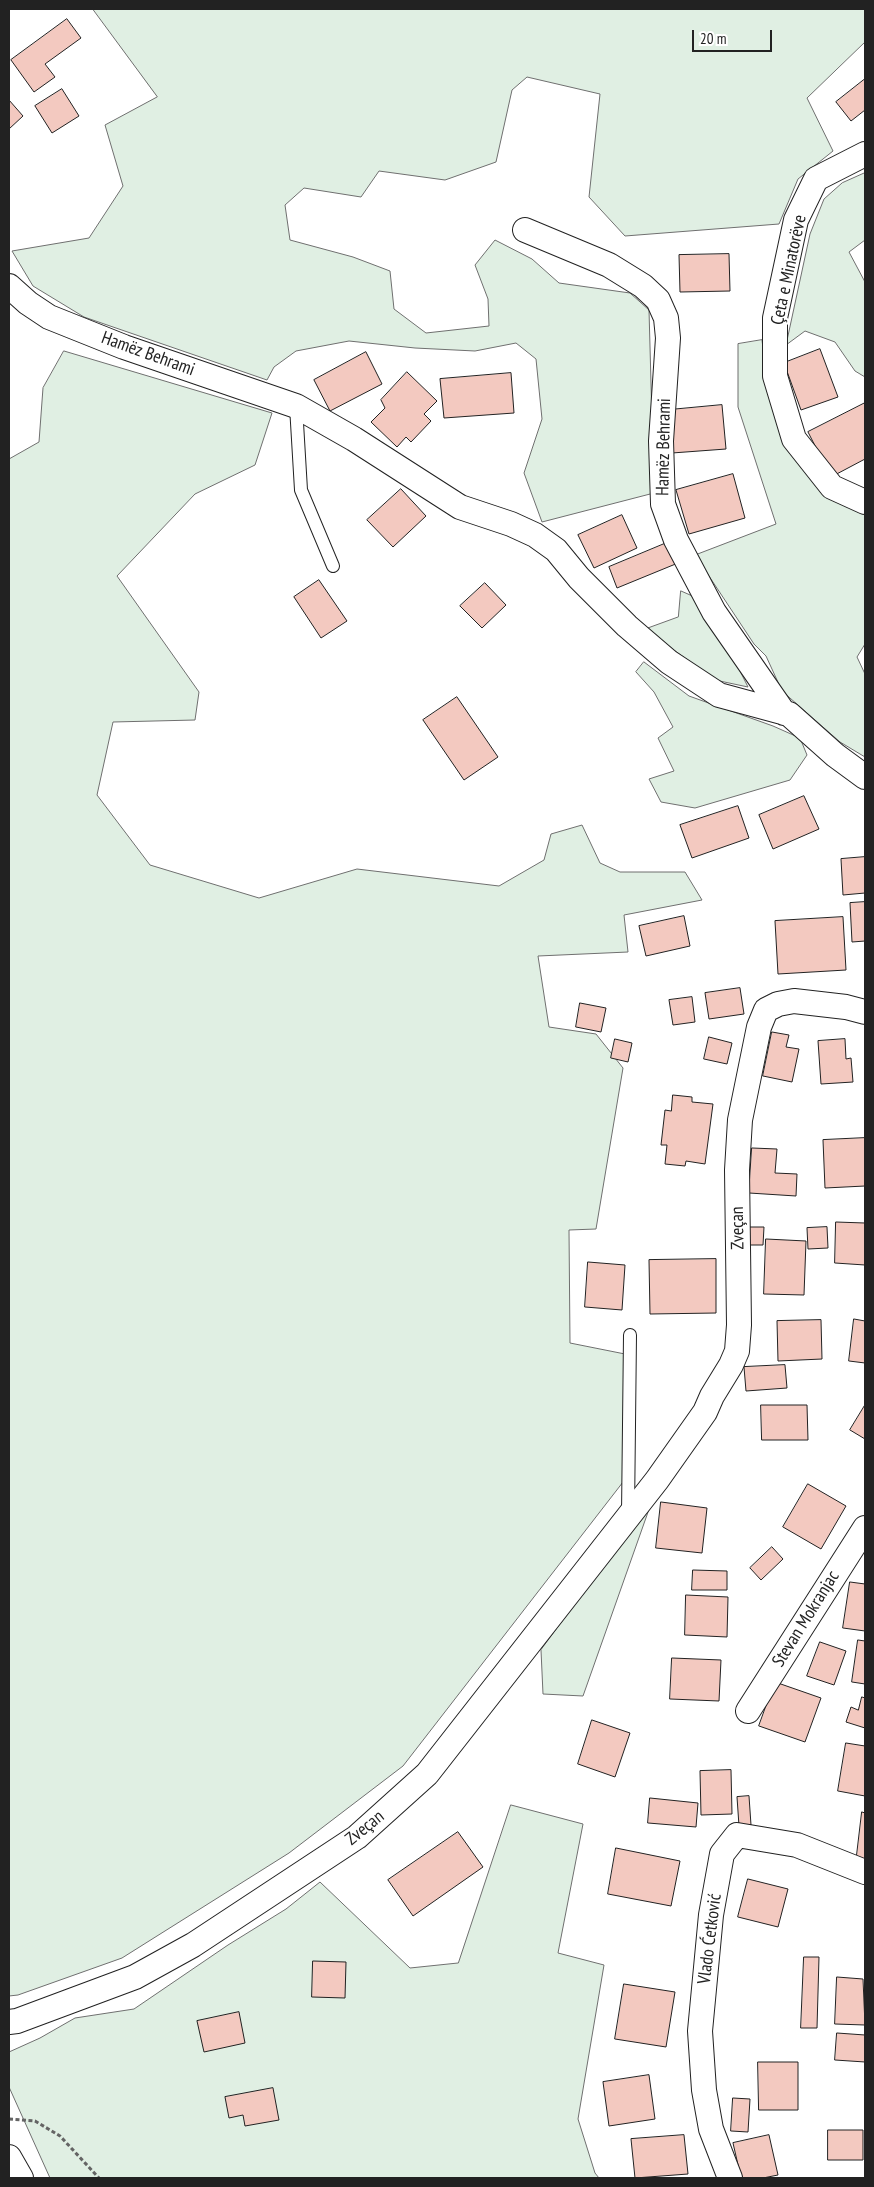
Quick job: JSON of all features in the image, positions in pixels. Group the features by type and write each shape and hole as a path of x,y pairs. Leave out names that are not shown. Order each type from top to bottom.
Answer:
{"street":[{"name":"Çeta e Minatorëve","path":"865,154 816,179 796,220 775,318 775,376 794,439 832,487 865,502"},
{"name":"Hamëz Behrami","path":"526,230 609,265 643,286 658,300 666,318 668,338 661,441 663,504 676,540 714,612 784,713"},
{"name":"Hamëz Behrami","path":"9,286 28,303 49,317 124,347 296,406 354,439 460,507 511,524 535,535 556,550 586,585 627,626 669,662 719,695 788,714 835,755 865,777"},
{"name":"Zveçan","path":"9,2022 17,2021 135,1978 193,1945 357,1837 427,1774 628,1517 705,1412 712,1396 731,1365 737,1351 739,1325 737,1170 740,1120 747,1075 759,1027 766,1010 778,1004 794,1001 846,1007 865,1012"},
{"name":"Stevan Mokranjac","path":"748,1711 865,1528"},
{"name":"Vlado Ćetković","path":"730,2178 711,2129 704,2090 700,2031 711,1915 722,1854 737,1835 797,1845 865,1872"},
{"path":"9,2157 21,2178"}],"lane":[{"path":"296,406 301,490 333,566"},
{"path":"628,1517 630,1335"}],"path":[{"path":"9,2119 35,2121 60,2136 99,2178"}],"green space":[{"path":"93,9 865,9 865,42 807,98 833,151 798,179 779,224 625,236 589,197 600,94 527,77 512,90 496,162 445,180 379,171 361,197 304,188 285,205 290,240 353,257 390,271 394,309 426,333 489,326 488,299 475,265 495,240 532,259 559,283 630,293 649,310 654,493 542,522 524,473 542,419 536,359 516,343 475,351 415,348 349,341 296,351 274,367 267,380 84,317 33,286 12,251 89,238 123,186 105,125 157,97"},
{"path":"865,173 865,240 849,252 865,282 865,377 855,371 835,342 805,331 786,345 810,234 824,199 842,183"},
{"path":"762,340 768,389 865,513 865,644 857,657 865,674 865,757 840,742 782,691 766,656 754,644 695,555 776,524 738,407 738,344"},
{"path":"64,351 272,413 255,465 195,494 117,576 199,692 195,720 113,722 97,795 150,865 259,898 357,869 499,886 544,860 551,834 582,825 600,863 620,872 685,872 702,900 624,915 628,952 538,956 549,1027 596,1034 623,1068 596,1229 569,1230 570,1343 625,1354 630,1473 403,1766 289,1853 122,1958 18,1995 9,1996 9,459 39,442 43,388"},
{"path":"681,591 697,598 730,651 748,687 715,680 645,629 678,617"},
{"path":"644,662 689,696 773,726 800,738 807,755 790,780 695,808 661,802 649,779 674,771 658,738 673,727 654,692 636,672"},
{"path":"653,1498 583,1696 543,1694 541,1650"},
{"path":"511,1805 583,1824 558,1953 604,1965 578,2119 595,2173 599,2178 50,2178 9,2087 9,2052 40,2038 75,2018 134,2009 228,1945 286,1909 320,1882 410,1968 458,1963"}],"building":[{"path":"67,19 81,38 45,64 55,77 34,92 11,60"},
{"path":"865,79 865,110 851,121 836,102"},
{"path":"62,89 79,116 52,133 35,106"},
{"path":"9,100 23,116 9,129"},
{"path":"729,254 730,291 680,292 679,255"},
{"path":"820,349 838,397 801,410 784,363"},
{"path":"366,352 382,384 330,411 314,380"},
{"path":"407,372 437,401 424,414 431,421 411,442 406,437 397,447 371,422 385,408 381,400"},
{"path":"511,373 514,413 444,418 440,379"},
{"path":"865,403 865,459 831,477 808,432"},
{"path":"722,405 726,449 672,453 669,410"},
{"path":"733,474 745,518 689,534 676,490"},
{"path":"401,489 426,516 393,547 367,520"},
{"path":"622,515 637,548 594,568 578,535"},
{"path":"669,542 678,563 617,588 609,567"},
{"path":"319,580 347,621 321,638 294,597"},
{"path":"485,583 506,605 482,628 460,606"},
{"path":"457,697 498,757 464,780 423,720"},
{"path":"804,796 819,829 773,849 759,815"},
{"path":"738,806 749,838 692,858 680,825"},
{"path":"865,857 865,893 843,895 841,859"},
{"path":"865,902 865,941 852,942 850,903"},
{"path":"684,916 690,946 646,956 639,926"},
{"path":"843,917 846,970 778,974 775,921"},
{"path":"740,988 744,1014 709,1019 705,993"},
{"path":"692,997 695,1022 673,1025 669,1000"},
{"path":"580,1003 606,1008 601,1032 576,1027"},
{"path":"772,1032 789,1035 786,1047 799,1049 792,1082 763,1076"},
{"path":"709,1037 732,1043 727,1064 704,1059"},
{"path":"615,1039 632,1043 628,1062 611,1058"},
{"path":"845,1039 846,1059 851,1058 853,1082 821,1084 818,1041"},
{"path":"673,1095 692,1097 692,1102 713,1104 705,1164 686,1161 685,1166 665,1164 667,1145 661,1145 665,1110 671,1111"},
{"path":"865,1138 865,1186 825,1188 823,1140"},
{"path":"752,1148 777,1149 775,1173 797,1174 796,1196 749,1193"},
{"path":"836,1222 865,1223 865,1265 835,1263"},
{"path":"744,1227 764,1227 763,1245 744,1245"},
{"path":"827,1227 828,1248 808,1249 807,1228"},
{"path":"766,1239 806,1241 804,1295 764,1294"},
{"path":"716,1259 716,1313 650,1314 649,1260"},
{"path":"588,1262 625,1265 622,1310 585,1307"},
{"path":"854,1319 865,1321 865,1363 849,1361"},
{"path":"821,1320 822,1359 778,1361 777,1321"},
{"path":"785,1365 787,1388 746,1391 744,1367"},
{"path":"761,1405 807,1405 808,1440 762,1440"},
{"path":"865,1405 865,1439 850,1430"},
{"path":"808,1484 846,1506 821,1549 783,1527"},
{"path":"661,1502 707,1508 702,1553 656,1548"},
{"path":"772,1547 783,1559 761,1580 750,1568"},
{"path":"693,1570 727,1571 727,1590 692,1590"},
{"path":"850,1582 865,1584 865,1631 843,1628"},
{"path":"686,1595 728,1597 727,1637 685,1635"},
{"path":"858,1640 865,1641 865,1684 852,1682"},
{"path":"820,1642 846,1651 834,1685 807,1676"},
{"path":"672,1658 721,1660 719,1701 670,1699"},
{"path":"775,1682 821,1698 805,1742 759,1726"},
{"path":"862,1697 865,1698 865,1728 846,1722 851,1707 858,1710"},
{"path":"592,1720 630,1733 615,1777 578,1764"},
{"path":"846,1743 865,1746 865,1796 838,1791"},
{"path":"731,1770 732,1814 701,1815 700,1771"},
{"path":"749,1796 751,1825 739,1826 737,1797"},
{"path":"650,1798 698,1803 696,1827 648,1823"},
{"path":"862,1812 865,1813 865,1864 856,1863"},
{"path":"458,1832 483,1867 413,1916 388,1880"},
{"path":"616,1848 680,1861 671,1906 608,1894"},
{"path":"748,1879 788,1889 778,1927 738,1917"},
{"path":"804,1957 819,1957 817,2028 801,2028"},
{"path":"313,1961 346,1962 345,1998 312,1997"},
{"path":"837,1977 863,1979 865,2025 835,2024"},
{"path":"624,1984 675,1992 666,2047 615,2039"},
{"path":"239,2012 245,2043 204,2052 197,2021"},
{"path":"837,2033 865,2035 865,2062 835,2060"},
{"path":"758,2062 798,2062 798,2110 759,2110"},
{"path":"649,2075 655,2119 609,2126 603,2082"},
{"path":"273,2088 279,2120 245,2126 243,2115 229,2118 225,2097"},
{"path":"733,2098 750,2099 748,2132 731,2131"},
{"path":"828,2130 863,2130 863,2160 828,2160"},
{"path":"684,2135 688,2174 635,2178 631,2139"},
{"path":"769,2135 778,2175 763,2178 741,2178 733,2143"}]}
